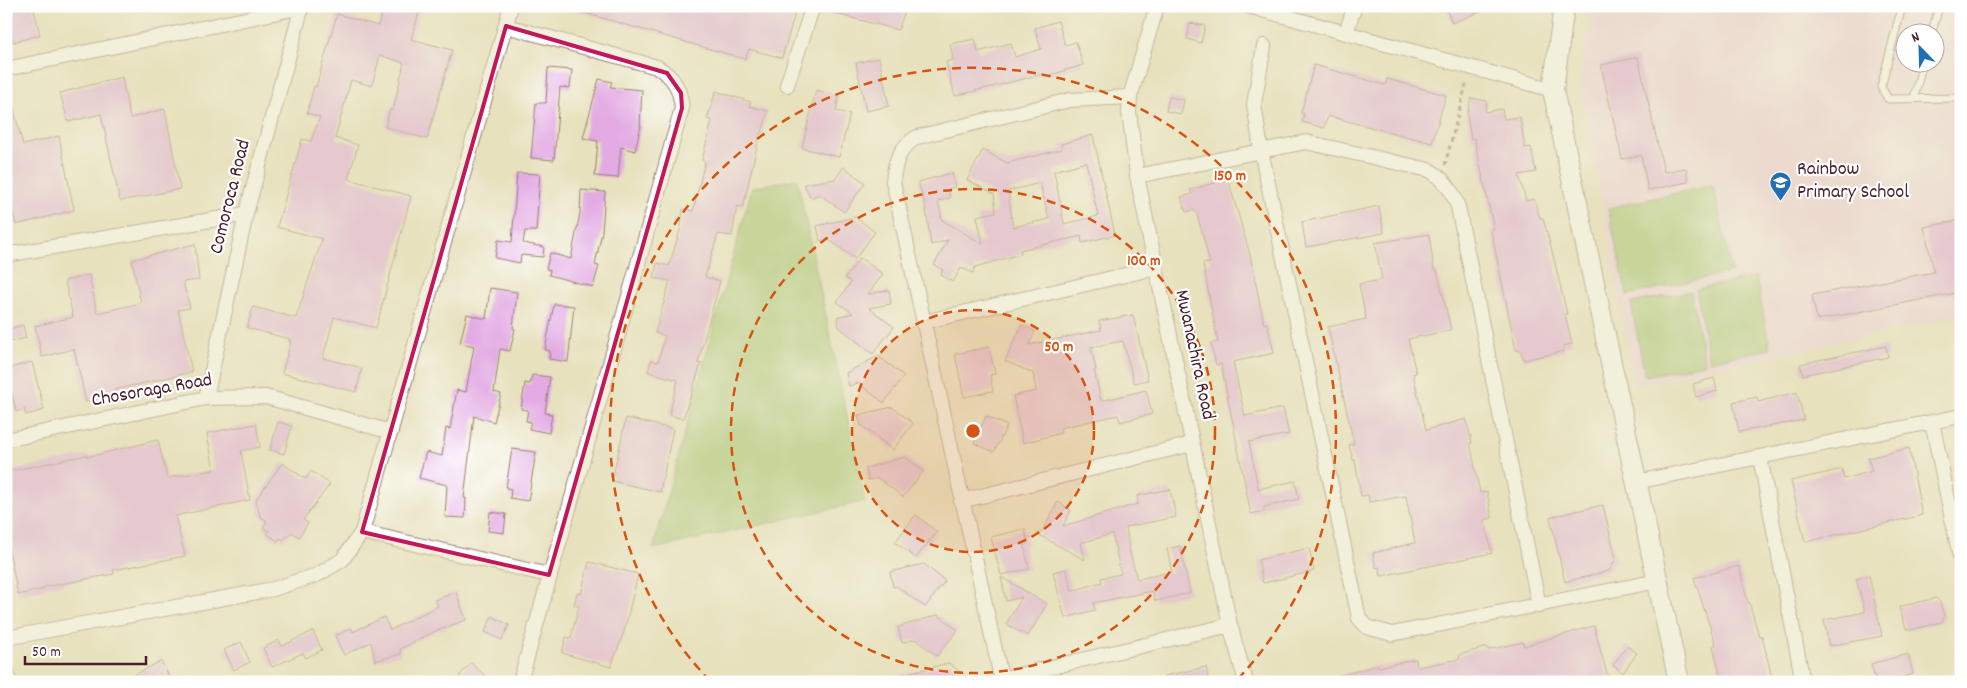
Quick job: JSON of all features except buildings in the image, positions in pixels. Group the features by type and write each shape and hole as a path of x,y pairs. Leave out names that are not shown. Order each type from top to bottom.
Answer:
{"street":[{"path":"6,69 302,6"},
{"name":"Comoroca Road","path":"206,398 246,214 302,6"},
{"path":"6,638 273,589 316,575 342,560 362,532 511,6"},
{"path":"787,86 813,6"},
{"name":"Mwanachira Road","path":"1157,6 1130,97 1129,112 1137,176 1230,625 1246,682"},
{"path":"1248,6 1552,90"},
{"path":"1346,32 1355,6"},
{"path":"1564,6 1552,90 1679,682"},
{"path":"506,26 657,67 667,73 676,83 680,93 682,108 520,682"},
{"path":"1264,46 1255,88 1254,104 1359,618 1367,627 1392,634 1658,581"},
{"path":"1130,97 1070,100 916,137 904,145 895,162 893,181 1001,680 1230,625"},
{"path":"1137,176 1306,142 1429,170 1441,177 1452,191 1458,207 1539,606"},
{"path":"6,255 246,214"},
{"path":"924,322 1155,268"},
{"name":"Chosoraga Road","path":"6,440 206,398 276,398 391,432"},
{"path":"1636,482 1961,416"},
{"path":"1932,422 1961,562"},
{"path":"961,501 1192,444"},
{"path":"1760,457 1803,682"},
{"path":"362,532 549,575"},
{"path":"6,670 9,682"}],"lane":[{"path":"1902,6 1881,87 1888,99 1961,98"},
{"path":"1934,22 1938,6"},
{"path":"1914,98 1921,72"}],"path":[{"path":"1441,177 1471,67"}],"highlighted area":[{"path":"506,26 667,73 681,93 682,108 549,575 362,532"}],"shaded area":[{"name":"Rainbow Primary School","path":"1595,6 1961,6 1961,315 1635,386 1581,87 1582,58"}],"green space":[{"path":"797,179 865,501 653,549 752,187"},
{"path":"1713,185 1732,272 1627,295 1608,208"},
{"path":"1756,277 1770,349 1709,361 1696,289"},
{"path":"1691,291 1705,364 1645,376 1631,303"}],"place":[{"name":"Rainbow Primary School","path":"1781,201"}]}
